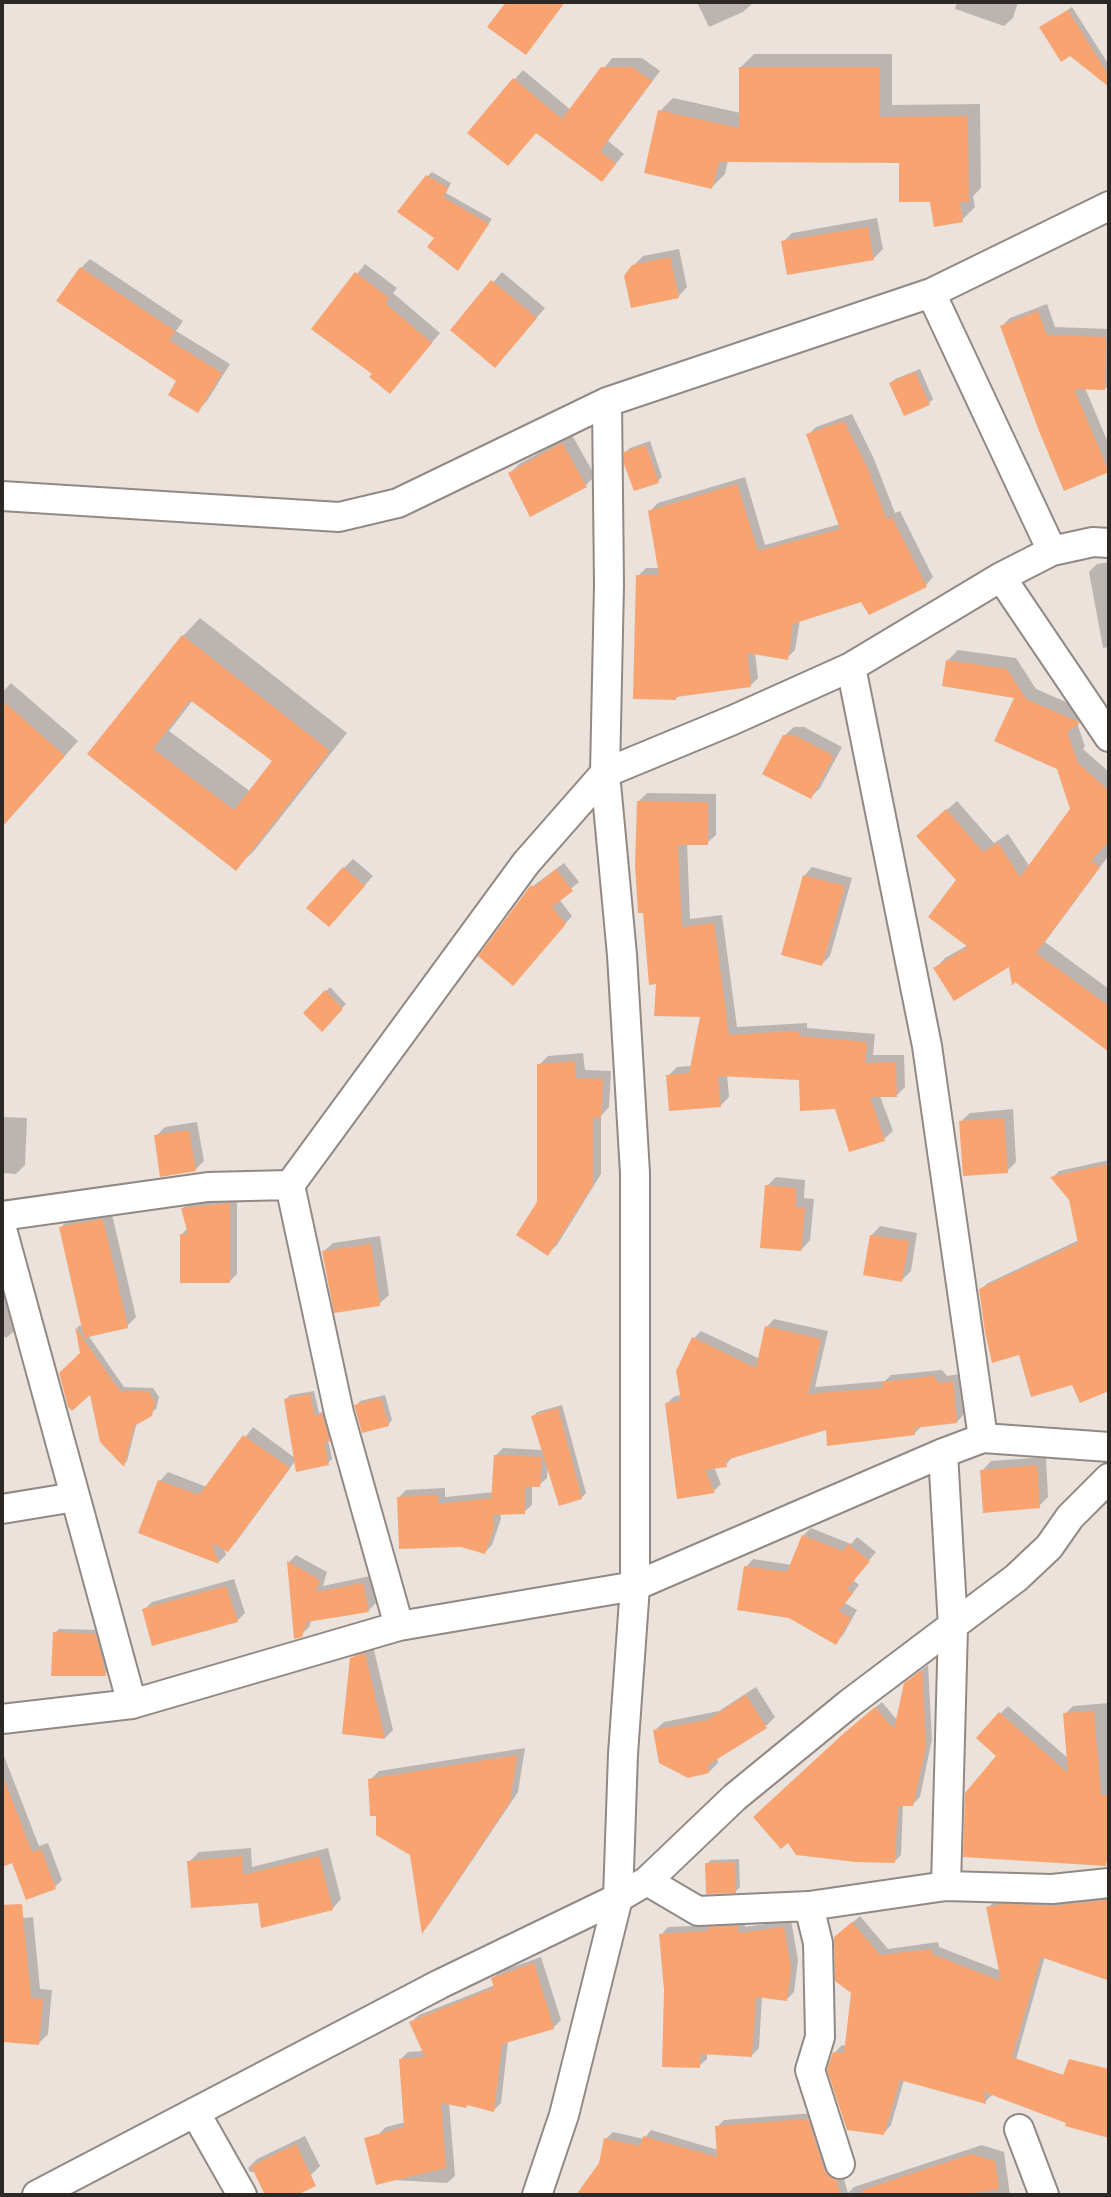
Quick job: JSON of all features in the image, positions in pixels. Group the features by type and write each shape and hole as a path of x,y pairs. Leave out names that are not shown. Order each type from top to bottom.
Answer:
{"street":[{"path":"2,496 339,517 398,503 607,402 931,293 1109,206"},
{"path":"931,293 1052,551"},
{"path":"537,2195 564,2115 618,1898 635,1586 635,1173 622,955 605,773 609,585 607,402"},
{"path":"399,1626 339,1413 290,1185 526,863 605,773 851,667 1001,577 1052,551 1093,542 1109,543"},
{"path":"1001,577 1109,737"},
{"path":"851,667 927,1046 983,1438"},
{"path":"2,1216 208,1187 290,1185"},
{"path":"2,1229 132,1704"},
{"path":"2,1719 132,1704 399,1626 635,1586 983,1438 1109,1447"},
{"path":"943,1453 953,1627 946,1886"},
{"path":"37,2195 440,1984 618,1898 647,1881 735,1797 850,1703 1016,1578 1049,1547 1070,1517 1109,1478"},
{"path":"2,1509 75,1497"},
{"path":"647,1881 698,1911 808,1906 946,1886 1052,1889 1109,1884"},
{"path":"808,1906 818,1943 820,2037 810,2070 840,2164"},
{"path":"195,2112 242,2195"},
{"path":"1018,2129 1044,2195"}],"building":[{"path":"506,2 565,2 526,55 487,27"},
{"path":"1068,10 1109,76 1109,87 1070,56 1061,62 1039,27"},
{"path":"601,67 632,67 652,81 600,151 616,164 602,182 536,133 508,166 467,133 513,78 562,119"},
{"path":"739,67 880,67 880,117 968,116 969,202 960,202 963,222 934,227 930,202 899,202 899,163 719,162 712,189 644,173 658,110 739,128"},
{"path":"426,175 448,188 443,197 489,224 458,271 427,247 434,238 397,212"},
{"path":"868,227 874,260 787,275 781,241"},
{"path":"670,257 679,298 631,308 624,276 632,265"},
{"path":"80,267 175,331 169,340 222,373 198,413 168,395 176,381 56,301"},
{"path":"355,272 389,298 385,303 432,343 390,394 369,377 372,374 311,329"},
{"path":"491,280 537,318 495,368 450,330"},
{"path":"1038,311 1047,335 1106,337 1105,390 1074,389 1109,472 1064,491 1000,326"},
{"path":"915,372 930,405 904,416 889,383"},
{"path":"844,421 867,467 887,520 892,517 927,587 869,615 861,602 793,624 788,660 747,653 751,687 676,697 676,700 633,699 636,575 659,575 648,511 737,484 758,551 840,529 806,434"},
{"path":"562,443 587,487 530,517 508,473"},
{"path":"646,445 659,483 634,491 624,464 624,452"},
{"path":"182,635 330,751 236,871 87,754","holes":["190,700 272,761 234,810 153,749"]},
{"path":"946,660 1007,669 1026,699 1079,722 1067,732 1078,763 1109,791 1109,841 1091,861 1100,867 1036,953 1109,1006 1109,1052 1015,982 1012,986 1009,967 954,1001 933,968 968,947 928,917 956,880 916,836 946,809 983,852 998,843 1020,877 1070,809 1057,769 994,741 1014,698 942,686"},
{"path":"2,700 65,756 2,827"},
{"path":"783,735 794,735 834,756 811,799 762,774"},
{"path":"637,801 708,802 708,845 678,845 682,927 714,923 729,1035 799,1031 799,1036 867,1042 865,1063 896,1062 897,1097 870,1097 885,1141 849,1152 835,1109 800,1111 799,1080 718,1076 721,1107 669,1111 666,1075 689,1073 700,1017 654,1016 656,984 649,985 643,913 638,913 635,866"},
{"path":"343,867 365,886 329,927 306,908"},
{"path":"556,869 573,891 552,907 566,924 513,986 478,956 531,885 534,887"},
{"path":"803,875 845,886 822,966 781,955"},
{"path":"325,990 343,1009 322,1032 303,1013"},
{"path":"575,1061 576,1078 603,1079 601,1118 593,1117 593,1185 548,1256 516,1235 537,1202 537,1064"},
{"path":"1004,1118 1008,1173 963,1176 959,1121"},
{"path":"189,1130 196,1171 160,1177 154,1135"},
{"path":"1109,1164 1109,1391 1080,1403 1072,1385 1031,1397 1019,1355 992,1363 979,1289 1078,1243 1069,1200 1050,1177"},
{"path":"765,1185 796,1188 796,1207 805,1208 801,1251 760,1248"},
{"path":"230,1203 230,1283 180,1283 180,1234 188,1234 181,1208"},
{"path":"103,1219 128,1328 84,1338 59,1227"},
{"path":"870,1235 909,1241 902,1282 863,1275"},
{"path":"371,1244 380,1306 334,1313 322,1251"},
{"path":"765,1326 821,1339 808,1394 882,1388 882,1382 934,1376 939,1383 953,1381 957,1423 914,1428 915,1435 827,1446 826,1430 726,1460 727,1467 705,1470 715,1493 677,1499 665,1403 681,1401 676,1371 692,1337 756,1368"},
{"path":"75,1327 120,1391 148,1391 155,1402 152,1416 134,1426 124,1467 100,1442 90,1395 72,1411 68,1407 59,1373 80,1353"},
{"path":"310,1394 315,1416 322,1414 330,1441 324,1443 329,1465 296,1472 284,1399"},
{"path":"381,1398 389,1426 362,1433 354,1405"},
{"path":"558,1408 582,1499 559,1506 531,1416"},
{"path":"243,1435 290,1468 228,1552 212,1543 219,1564 138,1533 158,1480 199,1495"},
{"path":"494,1455 542,1457 540,1487 525,1487 525,1514 493,1515 494,1528 485,1554 461,1547 399,1549 397,1497 438,1495 438,1504 491,1498 491,1501"},
{"path":"1037,1465 1040,1508 983,1513 980,1470"},
{"path":"802,1535 843,1551 848,1544 870,1561 847,1589 853,1593 839,1611 851,1618 836,1645 789,1618 737,1610 744,1566 787,1572"},
{"path":"287,1561 320,1580 316,1592 363,1583 369,1612 307,1622 302,1637 294,1639"},
{"path":"226,1586 238,1622 152,1646 142,1609"},
{"path":"53,1632 96,1634 106,1676 51,1676"},
{"path":"365,1653 385,1739 342,1734 350,1658"},
{"path":"922,1670 926,1747 913,1806 898,1806 895,1863 856,1862 796,1855 788,1843 781,1849 753,1817 875,1707 894,1729 904,1683"},
{"path":"746,1695 767,1728 708,1765 709,1773 688,1778 659,1763 653,1730 708,1720"},
{"path":"1094,1711 1101,1795 1109,1795 1106,1866 963,1857 965,1793 996,1756 976,1738 999,1712 1068,1773 1063,1713"},
{"path":"517,1755 510,1802 422,1934 410,1855 376,1835 376,1816 370,1816 368,1779"},
{"path":"4,1779 32,1852 41,1849 56,1889 26,1900 12,1863 2,1867"},
{"path":"242,1856 243,1875 319,1856 333,1910 261,1928 258,1903 191,1908 187,1861"},
{"path":"735,1862 736,1893 706,1894 705,1863"},
{"path":"1107,1900 1107,1980 1041,1957 1012,2057 1063,2075 1069,2059 1109,2069 1109,2138 1065,2126 1066,2123 984,2092 986,2104 900,2080 884,2135 847,2130 827,2070 833,2052 844,2053 851,1993 835,1981 834,1937 852,1922 880,1955 931,1949 932,1954 1001,1981 986,1907 1004,1904 1054,1906"},
{"path":"22,1904 31,1998 43,1999 39,2045 2,2042 2,1905"},
{"path":"738,1926 738,1933 784,1927 791,1968 787,2001 756,1997 752,2057 700,2054 700,2068 662,2067 664,1990 659,1934"},
{"path":"534,1963 554,2029 502,2044 494,2112 467,2105 466,2108 441,2103 446,2168 376,2185 364,2138 404,2127 399,2059 425,2057 409,2022 494,1988 491,1978"},
{"path":"808,2119 824,2169 828,2176 836,2180 841,2195 576,2195 599,2163 604,2138 640,2146 643,2136 717,2157 715,2126"},
{"path":"296,2144 316,2186 297,2195 265,2195 251,2166"},
{"path":"971,2154 995,2161 999,2189 962,2195 863,2195 862,2190"}]}
